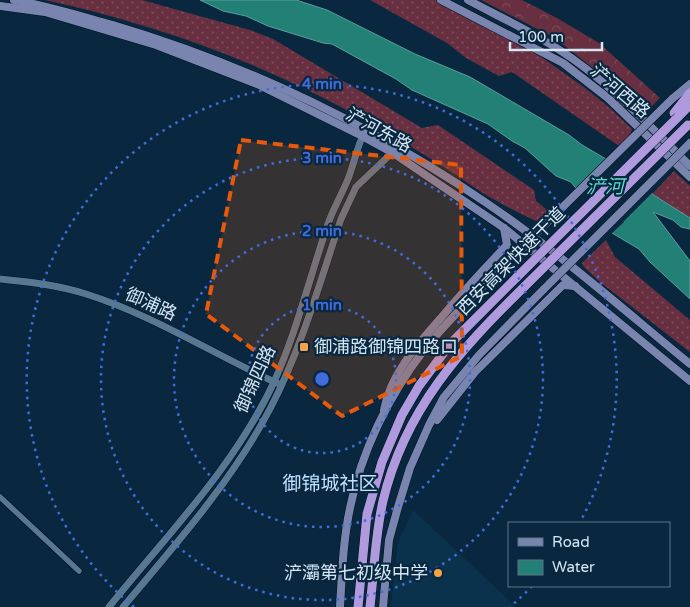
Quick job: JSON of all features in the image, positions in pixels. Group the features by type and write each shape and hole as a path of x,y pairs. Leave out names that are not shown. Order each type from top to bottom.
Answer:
{"highway":[{"path":"676,115 690,93"},
{"name":"西安高架快速干道","path":"358,607 367,514 382,462 402,415 418,386 451,343 643,153 676,115 690,105"},
{"name":"西安高架快速干道","path":"370,607 377,531 383,500 398,456 410,429 432,389 452,362 480,331 689,126"}],"main road":[{"name":"浐河东路","path":"14,0 47,6 161,39 262,78 395,150 485,202 583,276 690,364"},
{"name":"浐河西路","path":"441,0 563,63 608,98 690,177"},
{"name":"浐河西路","path":"468,0 559,50 633,110 690,166"},
{"name":"浐河东路","path":"0,6 44,12 156,44 258,84 364,133"},
{"path":"340,607 344,544 350,508 362,462 382,419 404,379 424,350 456,312 672,99 690,84"},
{"path":"383,607 389,540 398,507 410,468 429,424 444,397 478,355 690,143"},
{"name":"浐河东路","path":"395,150 504,228 690,381"},
{"path":"382,419 386,396 410,353 507,245 504,228"},
{"path":"410,468 441,413 475,372 562,285 575,286"}],"street":[{"name":"御锦四路","path":"109,607 222,467 278,383 328,222 348,178 364,133"},
{"name":"御锦四路","path":"123,607 229,476 256,434 278,383 302,336 341,219 351,195 361,181 395,150"},
{"name":"御浦路","path":"0,279 68,289 124,308 165,326 278,383"},
{"path":"0,497 79,571"}],"highlighted area":[{"path":"241,140 461,165 462,356 342,416 206,314"}],"shaded area":[{"name":"浐灞第七初级中学","path":"413,510 514,607 391,607 398,542"}],"green space":[{"path":"45,0 142,0 250,30 273,39 422,128 438,125 534,190 536,201 552,214 542,224 489,196 356,115 244,61 125,20"},
{"path":"370,0 436,0 506,35 540,56 585,88 632,129 630,135 619,146 512,72 499,76 466,58 447,43"},
{"path":"481,0 522,0 557,18 599,43 660,98 647,111 555,38"},
{"path":"674,171 690,186 690,218 652,194"},
{"path":"606,240 615,257 690,320 690,352 600,282 583,266 582,263"}],"water":[{"name":"浐河","path":"200,0 296,0 327,10 415,54 470,77 569,135 606,159 652,194 690,218 690,229 681,227 673,220 653,212 690,261 690,299 650,262 639,249 612,233 571,182 556,176 525,148 488,124 412,90 396,79 332,44 268,26 246,16 223,11"}],"pier":[{"path":"608,157 653,192 610,235 597,222 575,191"}],"place":[{"name":"御浦路御锦四路口","path":"304,347"},
{"name":"浐灞第七初级中学","path":"438,573"}],"district":[{"name":"御锦城社区","path":"330,484"}]}
